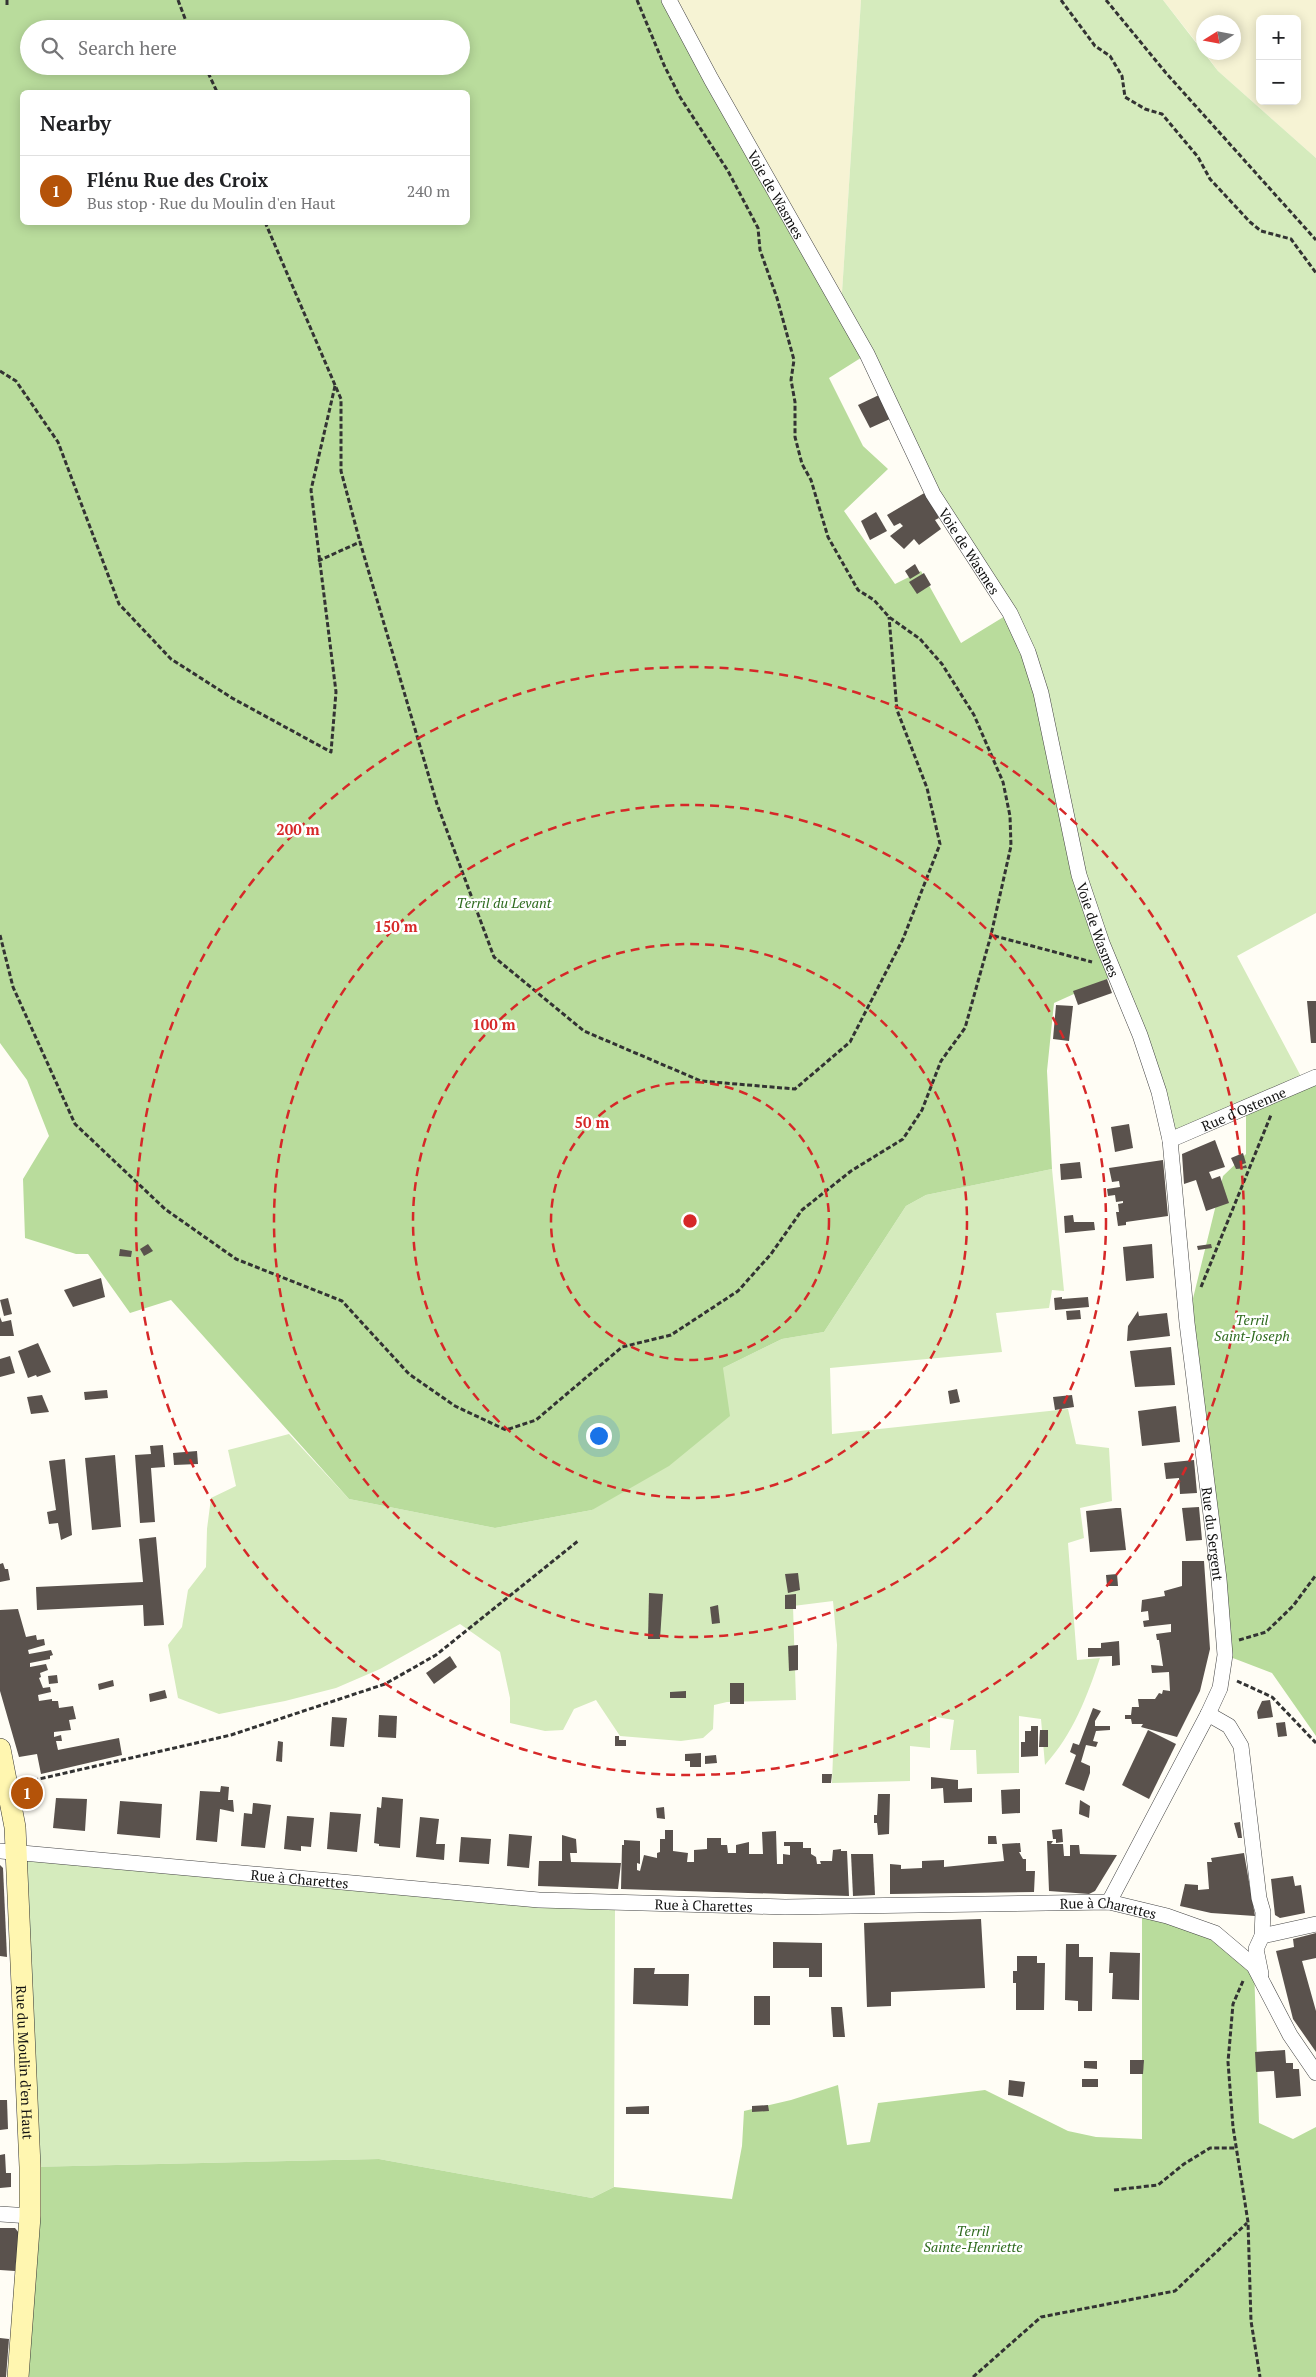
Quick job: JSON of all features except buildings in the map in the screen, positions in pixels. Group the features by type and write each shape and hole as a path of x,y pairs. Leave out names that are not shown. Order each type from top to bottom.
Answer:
{"street":[{"name":"Voie de Wasmes","path":"669,0 711,79 868,354 933,494 1010,612 1021,636 1041,693 1079,875 1140,1036 1159,1092 1170,1140"},
{"name":"Rue d'Ostenne","path":"1170,1140 1316,1077"},
{"name":"Rue du Sergent","path":"1109,1902 1208,1714 1220,1688 1223,1674 1224,1643 1219,1579 1187,1323 1170,1140"},
{"path":"1208,1714 1229,1726 1241,1746 1259,1898 1263,1912 1262,1936 1256,1949 1262,1980"},
{"name":"Rue du Moulin d'en Haut","path":"0,1749 15,1828 8,1852 30,2167 30,2216 18,2377"},
{"name":"Rue à Charettes","path":"8,1852 539,1900 785,1907 1109,1902 1167,1916 1215,1933 1254,1966 1290,2035 1316,2073"},
{"path":"1262,1936 1316,1924"},
{"path":"0,2214 30,2216"}],"path":[{"path":"7,0 7,6"},
{"path":"178,0 186,20"},
{"path":"0,934 12,987 75,1124 165,1209 236,1259 342,1300 408,1374 455,1406 506,1430 536,1420 622,1347 671,1335 738,1291 771,1254 802,1210 851,1170 903,1139 922,1110 941,1061 965,1028 991,935 1011,846 1010,816 1003,782 974,715 942,664 920,639 889,617 874,600 858,590 828,537 811,480 802,464 795,437 795,402 792,380 794,360 775,291 760,250 758,228 728,170 680,96 664,65 637,0"},
{"path":"1061,0 1095,46 1110,56 1122,76 1125,97 1145,109 1162,114 1198,157 1210,179 1250,222 1261,231 1290,239 1316,274"},
{"path":"1106,0 1166,73 1316,240"},
{"path":"209,75 216,90"},
{"path":"267,225 341,399 341,471 360,542 437,804 494,957 584,1031 701,1081 795,1089 850,1042 903,939 940,844 927,788 897,710 889,617"},
{"path":"0,371 16,381 58,442 119,604 171,659 232,698 332,752 336,692 318,561 311,490 335,386"},
{"path":"318,561 360,542"},
{"path":"991,935 1092,962 1112,964"},
{"path":"1198,1295 1279,1094"},
{"path":"8,1786 231,1735 385,1684 436,1654 578,1542"},
{"path":"1224,1643 1266,1632 1293,1606 1316,1575"},
{"path":"1223,1674 1272,1697 1316,1743"},
{"path":"1254,1966 1240,1985 1234,2004 1228,2062 1236,2148 1248,2222 1251,2321 1260,2377"},
{"path":"1114,2190 1158,2185 1184,2164 1210,2148 1236,2148"},
{"path":"973,2377 1041,2317 1175,2291 1248,2222"}],"shaded area":[{"path":"661,0 861,0 841,308 711,79"},
{"path":"1163,0 1316,0 1316,158 1256,105 1301,105 1301,15 1256,15 1256,105 1218,71 1210,60 1241,60 1241,15 1196,15 1196,42"}],"green space":[{"name":"Terril du Levant","path":"0,0 661,0 711,79 867,354 829,378 863,446 888,469 844,511 895,584 921,571 961,643 1010,613 1028,652 1061,791 1116,975 1054,1003 1047,1071 1052,1169 926,1195 906,1206 824,1332 782,1339 723,1368 730,1416 669,1466 592,1510 495,1528 349,1499 171,1300 130,1313 88,1254 76,1254 25,1238 23,1179 49,1136 27,1080 0,1043"},
{"path":"861,0 1163,0 1196,43 1196,60 1209,60 1218,71 1316,158 1316,913 1237,956 1305,1084 1170,1140 1102,943 1028,652 933,494 841,308"},
{"name":"Terril Saint-Joseph","path":"1316,1078 1316,1736 1272,1673 1225,1655 1187,1323 1223,1176 1246,1154 1246,1115"},
{"path":"1052,1169 1064,1291 1052,1290 1049,1308 996,1313 1002,1352 830,1368 832,1434 1068,1409 1076,1444 1109,1448 1112,1501 1080,1508 1084,1538 1068,1543 1077,1660 1100,1658 1090,1687 1071,1728 1064,1741 1045,1765 1041,1719 1019,1716 1019,1773 977,1774 976,1750 950,1750 954,1720 930,1716 930,1748 910,1746 910,1781 832,1783 837,1645 833,1601 793,1606 796,1700 727,1702 714,1705 713,1729 703,1738 681,1741 620,1736 596,1700 574,1709 563,1730 545,1731 510,1723 510,1698 500,1652 460,1624 380,1669 336,1688 285,1701 219,1714 178,1698 168,1645 182,1627 188,1590 206,1567 207,1529 211,1498 236,1486 228,1450 289,1434 349,1499 495,1528 592,1510 723,1368 782,1339 824,1332 906,1206 926,1195"},
{"path":"17,1852 615,1903 614,2187 592,2198 379,2159 30,2167"},
{"name":"Terril Sainte-Henriette","path":"1142,1910 1215,1933 1254,1966 1259,2123 1293,2139 1316,2127 1316,2377 18,2377 30,2167 379,2159 592,2198 614,2187 732,2199 742,2146 744,2111 791,2100 838,2085 847,2145 870,2142 878,2103 985,2090 1068,2131 1096,2137 1142,2139"}],"place":[{"name":"Flénu Rue des Croix","path":"27,1793"}]}
